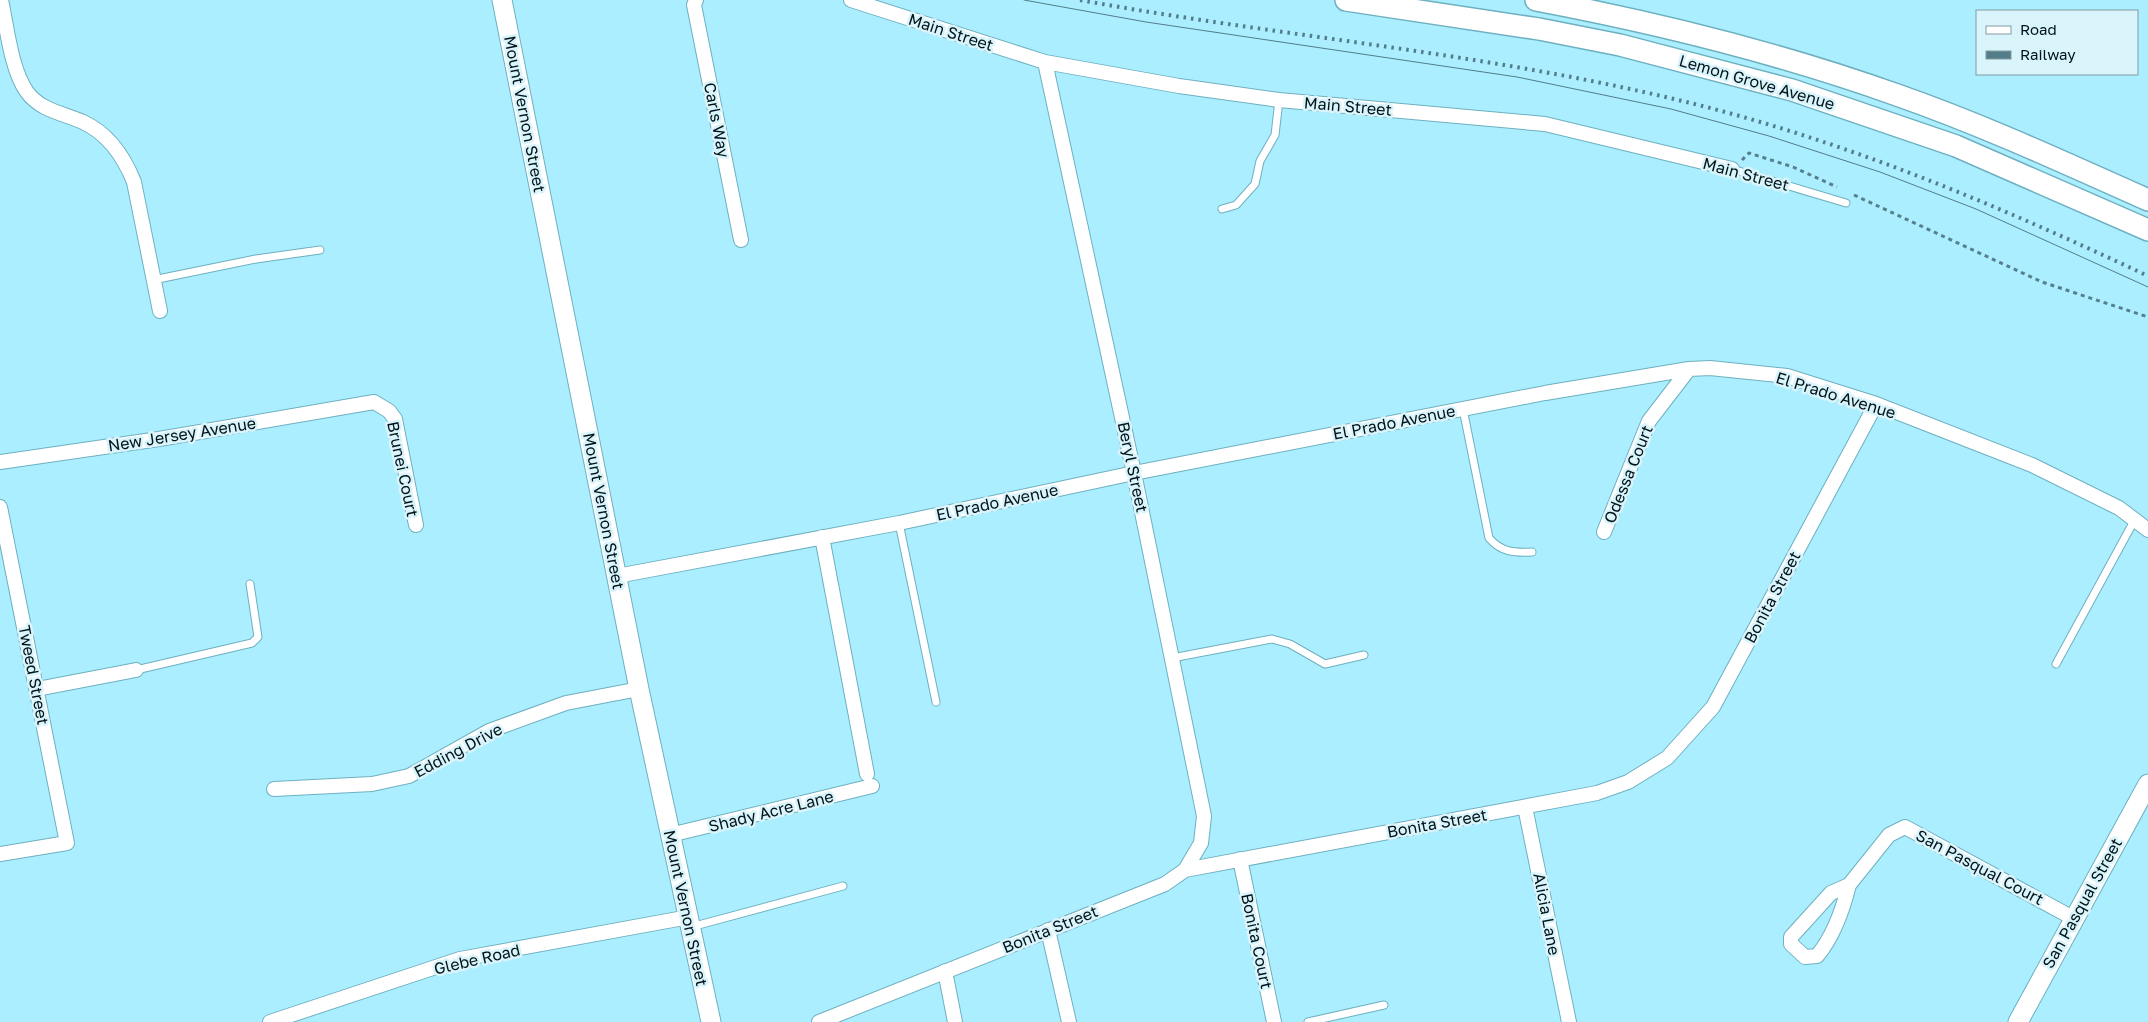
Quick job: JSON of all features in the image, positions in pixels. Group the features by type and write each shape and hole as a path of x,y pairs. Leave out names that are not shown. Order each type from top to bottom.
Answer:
{"main road":[{"name":"Lemon Grove Avenue","path":"1346,0 1538,29 1620,45 1792,90 1956,146 2148,230"},
{"name":"Lemon Grove Avenue","path":"1536,0 1693,33 1810,66 1898,95 2029,147 2148,200"},
{"path":"2018,173 2029,147"}],"street":[{"path":"2,0 18,74 28,94 47,109 83,122 103,135 121,155 128,168 134,182 160,311"},
{"name":"Mount Vernon Street","path":"502,0 638,689 711,1022"},
{"name":"Carls Way","path":"696,0 694,5 742,240"},
{"name":"Main Street","path":"851,0 1045,62 1180,86 1279,100 1546,124 1732,169"},
{"name":"Beryl Street","path":"1045,62 1134,473 1204,816 1201,843 1185,870"},
{"name":"El Prado Avenue","path":"617,576 899,523 1134,473 1463,409 1689,369 1710,368 1787,376 1876,404 2032,465 2119,508 2134,522 2148,530"},
{"name":"Odessa Court","path":"1604,532 1649,421 1689,369"},
{"name":"Brunei Court","path":"363,404 374,402 390,411 395,419 416,525"},
{"name":"New Jersey Avenue","path":"0,462 159,439 363,404"},
{"name":"Bonita Street","path":"819,1022 1165,884 1185,870 1597,793 1628,782 1667,758 1713,707 1876,404"},
{"name":"Tweed Street","path":"0,507 67,843 0,854"},
{"name":"Shady Acre Lane","path":"670,835 870,780 822,537"},
{"path":"37,690 136,670"},
{"name":"Edding Drive","path":"274,789 372,784 409,776 489,731 566,704 638,689"},
{"name":"San Pasqual Street","path":"2018,1022 2073,918 2148,784"},
{"name":"Alicia Lane","path":"1526,807 1569,1022"},
{"name":"San Pasqual Court","path":"1848,885 1845,901 1826,946 1817,956 1804,957 1791,944 1791,937 1831,893 1848,885 1889,835 1905,827 2073,918"},
{"name":"Bonita Court","path":"1240,859 1274,1022"},
{"name":"Glebe Road","path":"270,1022 460,959 689,922"},
{"path":"1048,930 1069,1022"},
{"path":"944,971 955,1022"}],"lane":[{"path":"1222,209 1236,205 1255,184 1260,161 1274,135 1279,100"},
{"name":"Main Street","path":"1732,169 1846,203"},
{"path":"153,280 256,259 320,250"},
{"path":"1463,409 1489,538 1496,547 1513,553 1532,552"},
{"path":"2056,664 2134,522"},
{"path":"899,523 936,702"},
{"path":"136,670 252,643 258,637 250,584"},
{"path":"1172,658 1272,639 1290,644 1325,664 1364,654"},
{"path":"689,922 843,886"},
{"path":"1308,1022 1384,1005"}],"path":[{"path":"1732,169 1749,153 1793,167 1840,188"},
{"path":"1848,192 2042,282 2148,317"}],"tram line":[{"path":"1024,0 1146,22 1517,77 1671,109 1769,136 1880,172 1976,209 2148,287"}],"railway":[{"path":"1080,0 1154,13 1526,69 1674,99 1796,133 1915,175 2033,223 2148,276"}]}
